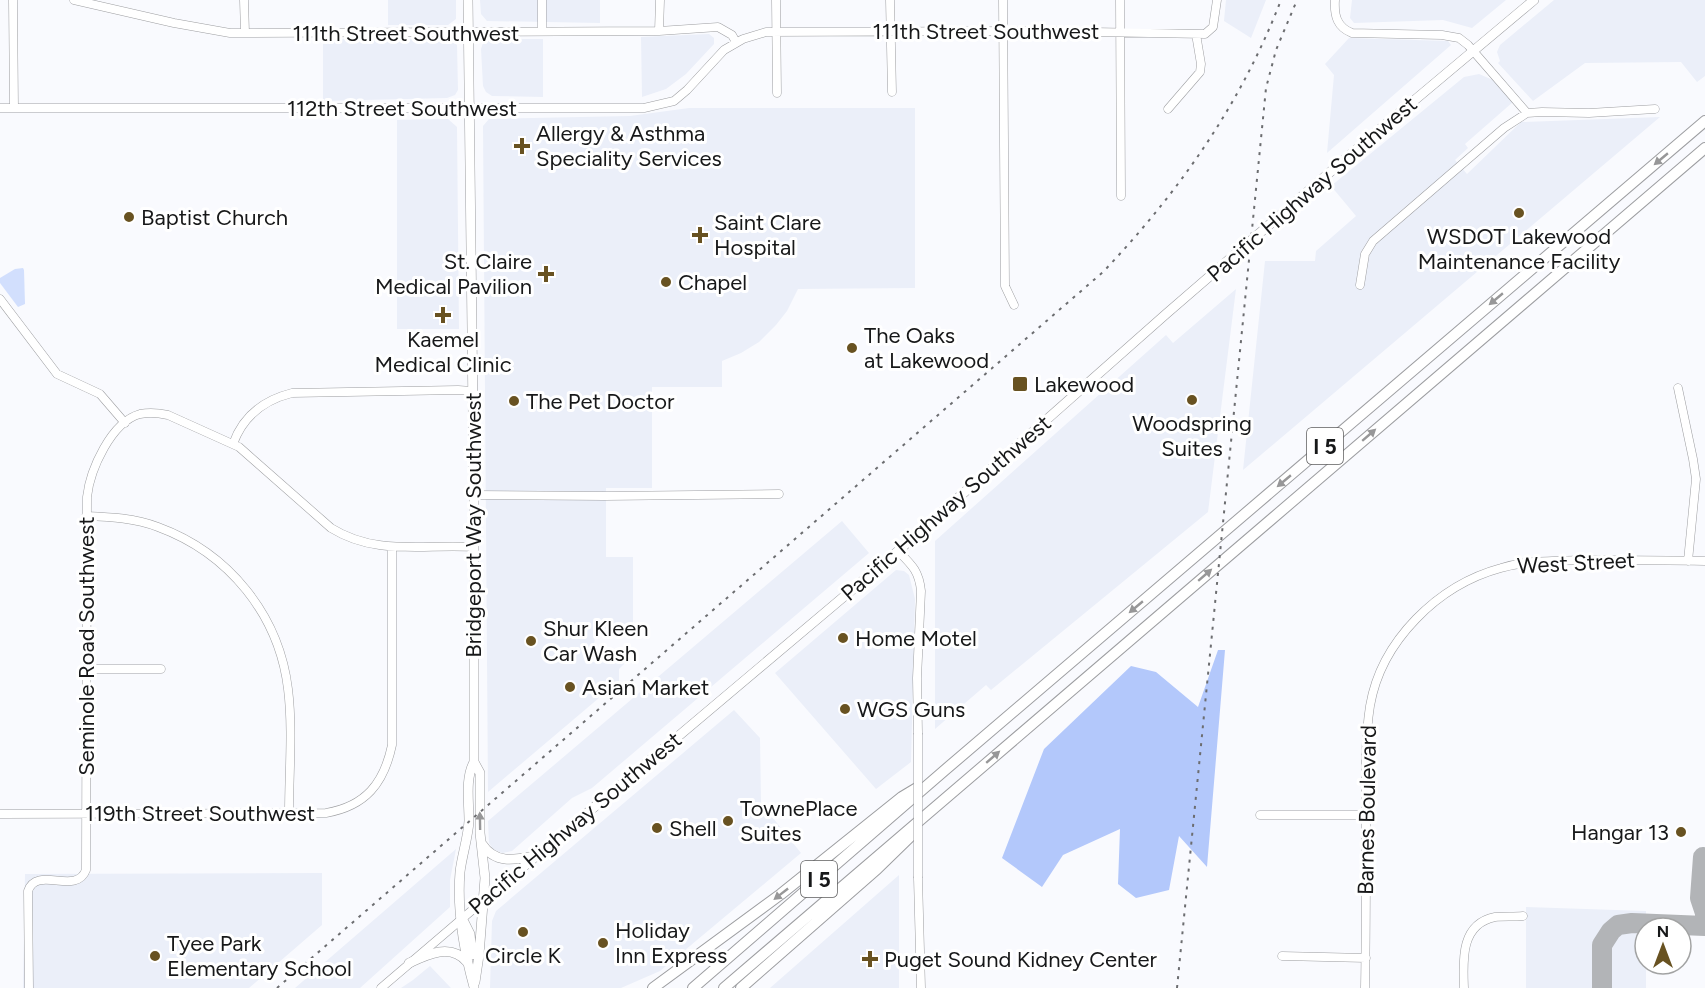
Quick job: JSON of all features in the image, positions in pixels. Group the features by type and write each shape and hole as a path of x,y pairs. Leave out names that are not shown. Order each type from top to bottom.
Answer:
{"highway":[{"name":"I 5","path":"693,988 1705,121"},
{"name":"I 5","path":"724,988 1705,148"},
{"path":"653,988 781,894 902,797 945,770"},
{"path":"741,988 904,844 949,795"}],"main road":[{"name":"Bridgeport Way Southwest","path":"468,0 474,495 474,762 480,773 481,842 485,878 474,987"},
{"name":"Pacific Highway Southwest","path":"484,900 898,551 1166,314 1373,135 1534,0"},
{"name":"Bridgeport Way Southwest","path":"474,762 468,772 469,823 460,871 462,918 474,987"},
{"path":"481,842 489,853 498,858 509,860 537,856"},
{"path":"462,918 470,934 472,954 477,968"},
{"path":"410,963 428,954 449,951 459,954 468,963"}],"street":[{"path":"13,0 14,108"},
{"name":"111th Street Southwest","path":"74,0 192,27 245,33 660,31 718,27 732,34 736,42"},
{"path":"244,0 245,33"},
{"path":"542,0 542,31"},
{"path":"660,0 660,31"},
{"path":"776,0 777,93"},
{"path":"890,0 892,92"},
{"path":"1003,0 1005,286 1014,305"},
{"path":"1120,0 1121,196"},
{"path":"1168,109 1200,72 1201,64 1196,34 1205,34 1213,27 1217,0"},
{"path":"1335,0 1335,18 1342,27 1355,34 1450,36 1462,40 1527,113"},
{"name":"112th Street Southwest","path":"0,108 644,108 666,104 681,96 719,54 736,42 756,34 776,30"},
{"name":"111th Street Southwest","path":"776,30 1196,34"},
{"path":"1360,285 1364,258 1373,241 1504,128 1527,113 1542,111 1589,114 1655,109"},
{"path":"0,299 57,374 100,394 125,423 141,414 159,413 233,444 248,453 331,528 361,542 392,547 473,547"},
{"path":"1678,388 1696,479 1688,561"},
{"path":"233,444 241,427 258,408 274,398 292,393 472,391"},
{"name":"Seminole Road Southwest","path":"29,988 29,888 40,880 62,882 81,878 86,870 86,516 88,490 95,465 114,435 125,423"},
{"path":"474,495 779,495"},
{"path":"86,516 136,521 176,534 215,558 254,598 277,641 286,678 290,706 289,813"},
{"name":"119th Street Southwest","path":"0,814 326,813 350,806 371,791 385,772 393,739 392,547"},
{"path":"898,551 919,577 921,591 917,678 921,988"},
{"name":"West Street","path":"1399,638 1425,610 1444,595 1465,582 1501,567 1547,561 1705,561"},
{"name":"Barnes Boulevard","path":"1365,988 1366,815 1370,705 1382,670 1399,638"},
{"path":"87,669 161,669"},
{"path":"1260,815 1366,815"},
{"name":"Pacific Highway Southwest","path":"381,988 484,900"},
{"path":"1464,988 1465,947 1472,931 1492,918 1523,916"},
{"path":"1282,956 1366,958"}],"shaded area":[{"path":"388,0 456,0 456,19 448,25 388,25"},
{"path":"480,0 600,0 600,23 487,21 481,14"},
{"path":"1226,0 1266,0 1251,38 1224,21"},
{"path":"1352,0 1506,0 1472,28 1443,20 1354,23 1350,18"},
{"path":"1554,0 1705,0 1705,76 1697,82 1681,62 1585,63 1533,101 1498,63 1500,61 1497,52 1500,45"},
{"path":"709,34 714,38 714,44 686,74 666,89 642,97 641,37"},
{"path":"1349,38 1448,41 1451,45 1327,153 1334,75 1325,64"},
{"path":"323,39 450,39 457,45 458,90 455,95 447,98 323,101"},
{"path":"489,39 543,39 543,97 492,96 486,92 483,86 481,49 483,43"},
{"path":"1479,74 1493,80 1513,102 1465,144 1468,148 1455,160 1467,174 1521,122 1660,117 1243,470 1265,261 1315,261 1316,251 1356,216 1331,186 1464,77"},
{"name":"Saint Clare Hospital","path":"689,108 915,108 915,288 798,289 787,311 759,342 722,361 722,387 652,387 652,488 606,488 606,557 633,557 633,634 595,633 593,662 625,663 619,669 619,681 488,792 483,126 489,119 630,116"},
{"path":"448,119 457,127 459,329 397,329 397,120"},
{"path":"23,268 25,304 18,307 0,283 0,278 15,269"},
{"path":"1236,289 1208,512 991,690 986,685 935,729 935,541 1166,335 1173,343"},
{"path":"842,521 869,553 592,788 572,798 512,851 502,853 493,849 489,843 488,821"},
{"path":"896,570 904,571 909,575 915,599 911,762 876,789 775,673"},
{"path":"1218,650 1225,650 1207,867 1179,836 1169,890 1136,898 1118,884 1120,829 1063,855 1042,887 1002,858 1044,749 1131,666 1156,672 1198,707"},
{"path":"734,710 760,738 761,803 801,853 660,971 621,988 490,988 492,921 496,911"},
{"path":"456,849 450,880 450,907 360,988 295,988"},
{"name":"Tyee Park Elementary School","path":"322,873 322,925 249,988 23,988 25,874"},
{"path":"899,875 899,988 770,988"},
{"path":"1526,907 1646,911 1646,916 1633,916 1633,976 1646,976 1646,988 1526,988"},
{"path":"430,966 451,988 401,988 413,980"}],"taxiway":[{"path":"1703,857 1700,898 1705,913"},
{"path":"1602,988 1602,945 1618,925 1632,923 1705,926"}],"railway":[{"path":"277,988 1103,272 1157,210 1206,145 1247,75 1281,0"},
{"path":"1177,988 1266,88 1276,50 1297,0"}],"place":[{"name":"Allergy & Asthma Speciality Services","path":"522,146"},
{"name":"WSDOT Lakewood Maintenance Facility","path":"1519,213"},
{"name":"Baptist Church","path":"129,217"},
{"name":"Saint Clare Hospital","path":"700,235"},
{"name":"St. Claire Medical Pavilion","path":"546,274"},
{"name":"Chapel","path":"666,282"},
{"name":"Kaemel Medical Clinic","path":"443,315"},
{"name":"The Oaks at Lakewood","path":"852,348"},
{"name":"Lakewood","path":"1020,384"},
{"name":"Woodspring Suites","path":"1192,400"},
{"name":"The Pet Doctor","path":"514,401"},
{"name":"Home Motel","path":"843,638"},
{"name":"Shur Kleen Car Wash","path":"531,641"},
{"name":"Asian Market","path":"570,687"},
{"name":"WGS Guns","path":"845,709"},
{"name":"TownePlace Suites","path":"728,821"},
{"name":"Shell","path":"657,828"},
{"name":"Hangar 13","path":"1681,832"},
{"name":"Circle K","path":"523,932"},
{"name":"Holiday Inn Express","path":"603,943"},
{"name":"Tyee Park Elementary School","path":"155,956"},
{"name":"Puget Sound Kidney Center","path":"870,959"}]}
